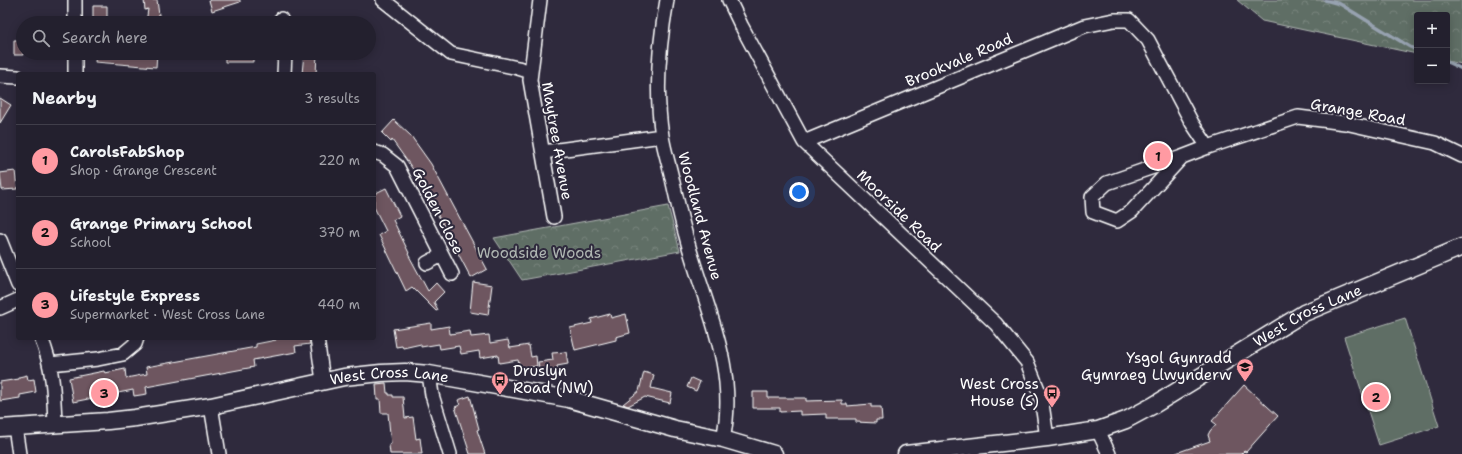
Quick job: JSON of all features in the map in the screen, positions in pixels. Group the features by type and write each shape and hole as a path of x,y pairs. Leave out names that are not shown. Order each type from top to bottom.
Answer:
{"street":[{"path":"75,0 75,16"},
{"path":"383,0 451,54 531,72"},
{"name":"Maytree Avenue","path":"540,0 530,80 554,217"},
{"name":"Woodland Avenue","path":"667,0 662,30 659,74 662,136 686,237 714,322 726,378 728,402 727,420 722,439"},
{"name":"Moorside Road","path":"729,0 741,26 804,142 996,324 1027,362 1042,397 1047,438"},
{"name":"Brookvale Road","path":"804,142 1084,26 1114,20 1129,20 1148,40 1192,123 1208,147"},
{"path":"75,60 75,72"},
{"path":"284,72 285,60"},
{"path":"0,76 16,77"},
{"name":"Grange Road","path":"1182,157 1132,211 1118,221 1093,212 1092,197 1107,183 1208,147 1298,118 1345,123 1435,143 1462,156"},
{"path":"543,152 662,136"},
{"name":"Golden Close","path":"376,153 383,155 397,166 452,274"},
{"path":"0,240 16,280"},
{"name":"West Cross Lane","path":"906,454 1047,438 1098,430 1126,420 1154,405 1304,313 1462,247"},
{"path":"427,263 442,255"},
{"path":"0,308 16,301"},
{"path":"42,340 48,354 50,364 54,391 55,424"},
{"path":"50,364 98,359 123,354 135,344 136,340"},
{"path":"317,340 323,381"},
{"name":"West Cross Lane","path":"8,427 135,418 210,406 344,377 380,372 405,372 429,374 569,400 675,429 722,439 774,454"},
{"path":"429,374 432,395 450,454"},
{"path":"210,406 219,454"},
{"path":"8,427 19,454"},
{"path":"1098,430 1109,454"}],"green space":[{"path":"1237,0 1462,0 1462,64 1450,62 1450,12 1414,12 1414,53 1262,21"},
{"name":"Woodside Woods","path":"668,206 680,251 522,280 494,238"},
{"path":"1405,318 1439,426 1379,445 1344,337"}],"building":[{"path":"144,0 157,0 159,16 147,16 148,9 145,10"},
{"path":"209,0 240,0 240,2 212,11"},
{"path":"93,6 107,6 107,16 93,16"},
{"path":"14,40 16,40 16,55 14,55"},
{"path":"95,60 156,60 156,67 95,62"},
{"path":"225,60 253,60 253,62 225,62"},
{"path":"303,60 317,60 316,72 302,72"},
{"path":"0,98 11,105 0,123"},
{"path":"394,120 411,136 431,164 487,269 471,278 417,175 392,140 391,142 382,133"},
{"path":"15,171 16,189 2,190 0,173"},
{"path":"386,188 400,216 393,220 409,253 408,254 428,291 436,283 444,292 434,302 438,310 436,311 412,287 406,291 379,235 386,231 376,211 376,193"},
{"path":"473,282 492,285 488,315 470,312"},
{"path":"610,314 611,318 626,314 630,333 616,337 616,340 575,350 570,328 592,323 591,319"},
{"path":"431,323 431,329 449,326 450,334 470,331 471,337 489,335 490,343 508,340 510,348 529,345 531,357 536,356 537,366 520,368 518,360 499,363 498,355 480,358 479,351 461,354 459,346 440,349 439,344 421,347 421,344 403,348 402,346 396,347 393,329"},
{"path":"276,340 309,340 310,344 295,346 296,352 253,360 254,367 146,387 147,394 134,396 133,390 73,402 69,378 104,371 105,373 125,369 126,378 147,374 146,367 256,347 256,344"},
{"path":"566,352 568,364 557,366 558,372 545,374 544,372 540,373 538,362 553,360 552,353"},
{"path":"644,372 654,375 651,388 672,393 670,403 645,397 628,406 623,404 639,391"},
{"path":"27,375 28,380 34,379 36,392 20,395 20,398 0,401 0,382 19,379 19,377"},
{"path":"691,378 700,382 696,391 687,387"},
{"path":"386,383 387,393 389,393 389,395 393,395 393,397 403,397 405,418 413,417 416,439 420,438 422,454 390,454 389,445 391,444 388,413 381,413 380,399 377,399 376,384"},
{"path":"1244,385 1278,416 1246,452 1244,451 1241,454 1177,454 1176,453 1210,441 1208,435 1216,424 1212,421"},
{"path":"753,392 768,392 768,398 806,398 806,401 842,400 842,404 847,404 847,406 871,404 871,407 881,407 882,420 876,420 876,423 856,422 856,419 826,419 826,414 800,415 800,411 780,412 780,408 753,408"},
{"path":"470,396 479,429 477,430 485,454 470,454 455,407 460,405 458,400"}],"waterway":[{"path":"1325,0 1340,4 1414,49"},
{"path":"1450,63 1462,69"}],"place":[{"name":"CarolsFabShop","path":"1158,156"},
{"name":"Ysgol Gynradd Gymraeg Llwynderw","path":"1245,382"},
{"name":"Lifestyle Express","path":"104,393"},
{"name":"Druslyn Road (NW)","path":"500,395"},
{"name":"Grange Primary School","path":"1376,397"},
{"name":"West Cross House (S)","path":"1052,408"}]}
